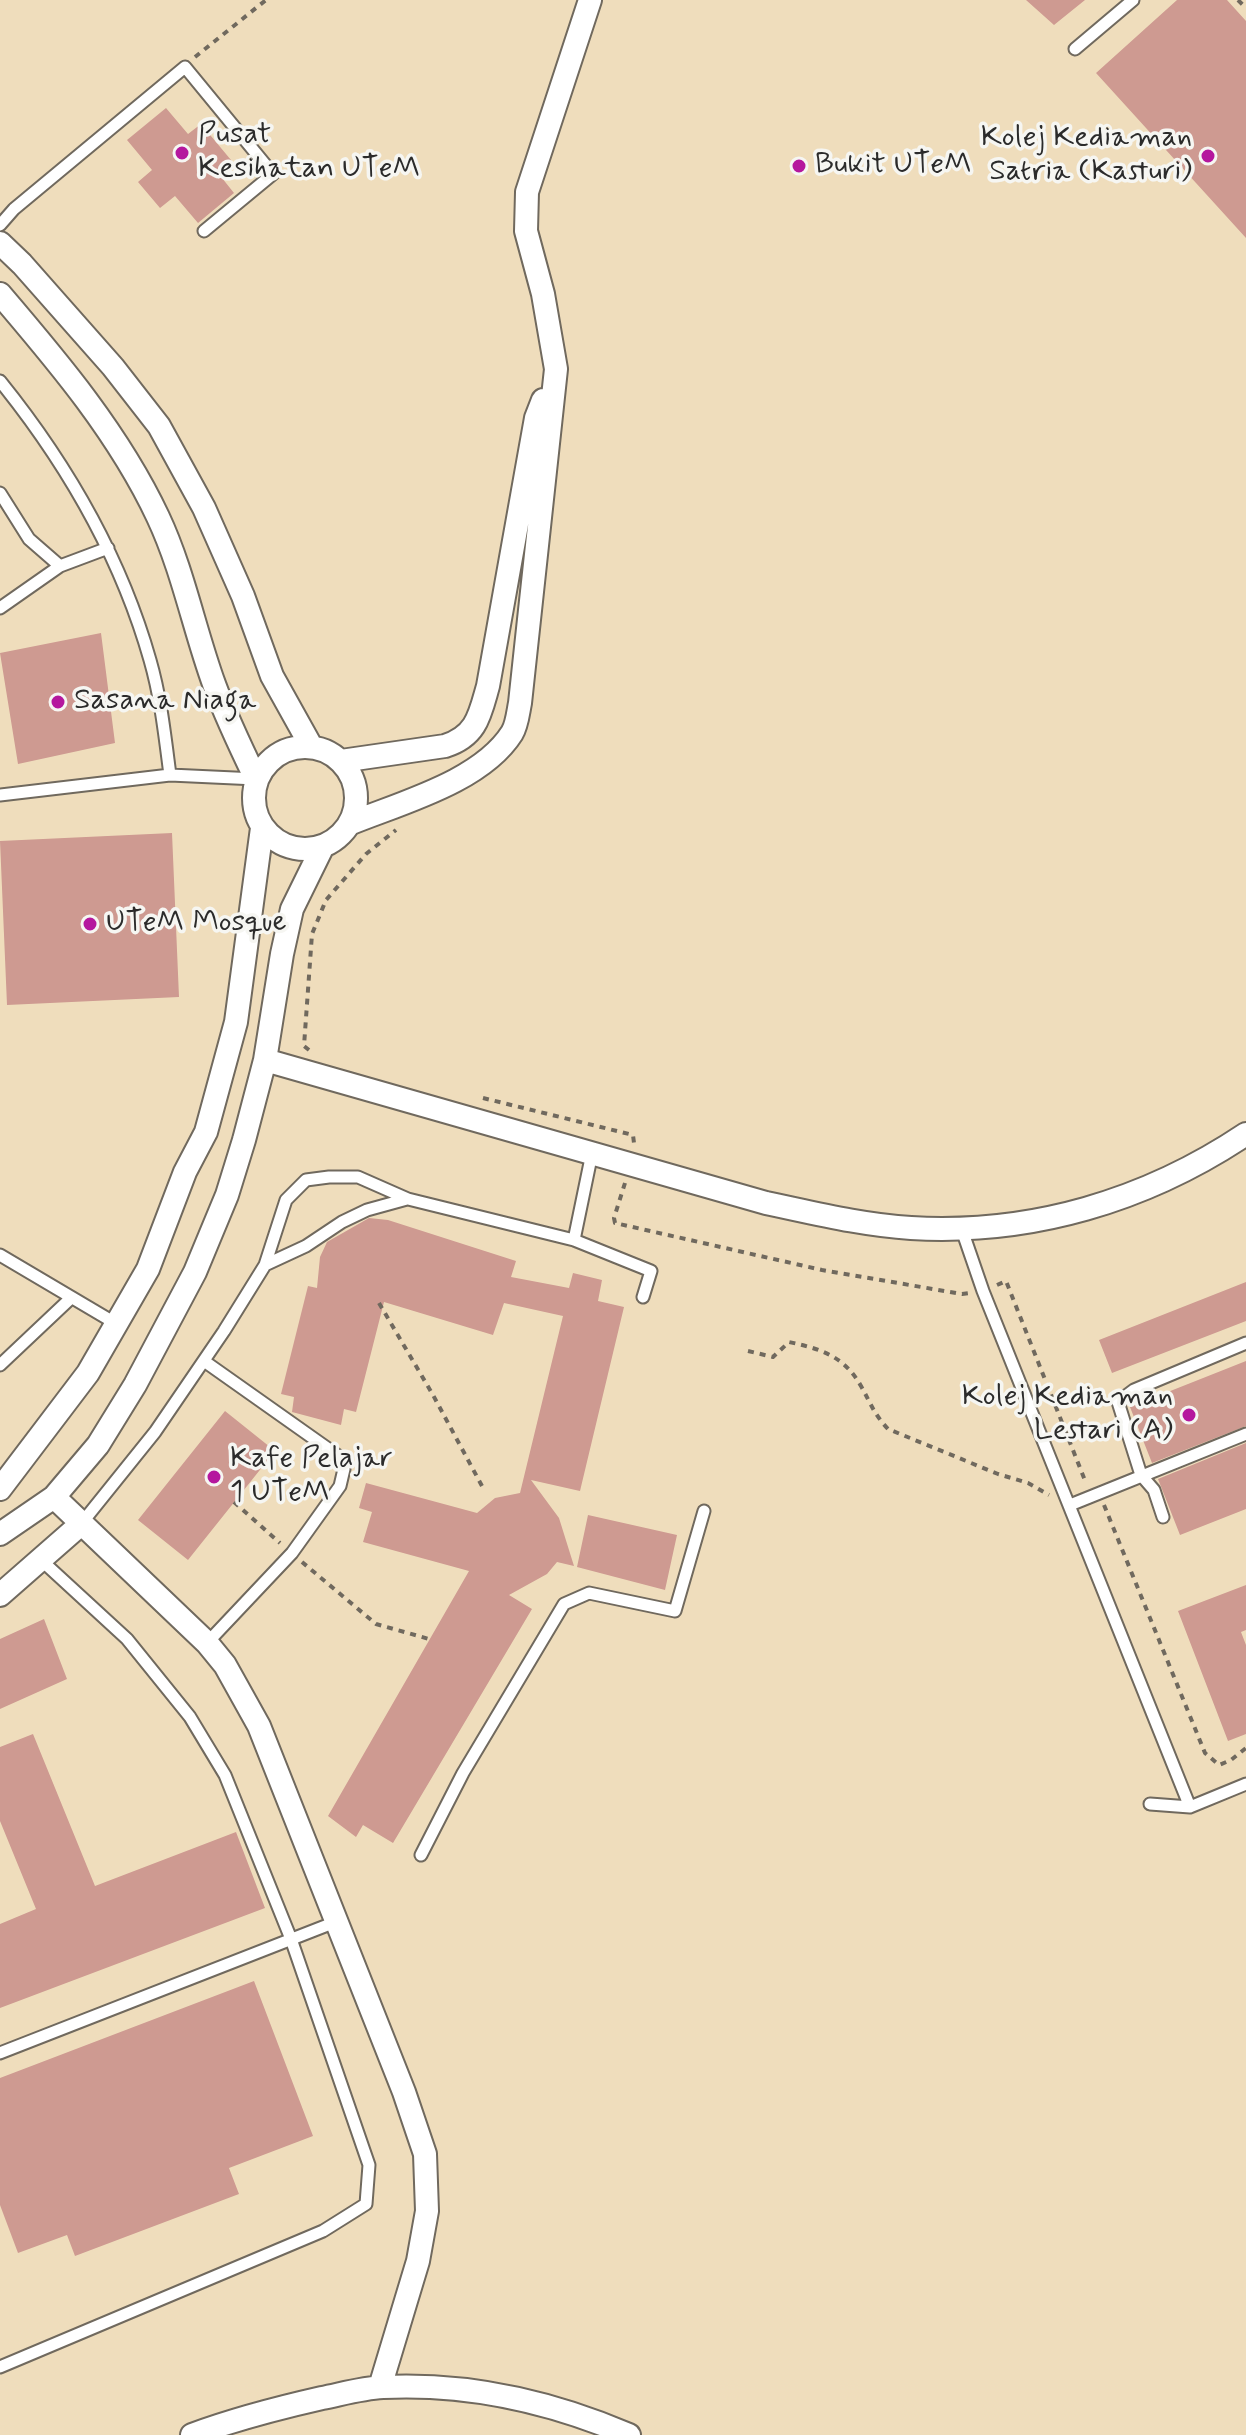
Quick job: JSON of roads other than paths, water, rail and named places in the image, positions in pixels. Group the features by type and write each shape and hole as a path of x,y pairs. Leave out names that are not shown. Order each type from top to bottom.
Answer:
{"street":[{"path":"349,824 450,782 493,757 514,731 520,703 556,369 543,294 526,231 527,192 590,0"},
{"path":"0,243 113,367 159,426 204,508 243,596 272,676 311,746"},
{"path":"0,294 85,396 129,462 159,518 214,683 256,779"},
{"path":"341,761 445,746 459,742 477,724 488,686 536,418 556,369"},
{"path":"311,746 328,751 341,761 351,775 356,791 355,808 349,824 338,837 323,846 306,849 289,847 274,840 262,828 255,812 253,795 256,779 265,764 278,753 294,747 311,746"},
{"path":"0,1489 88,1373 148,1269 185,1172 206,1132 236,1022 262,828"},
{"path":"0,1534 54,1497 98,1445 135,1385 195,1272 227,1195 244,1140 265,1060 292,909 323,846"},
{"path":"265,1060 766,1203 848,1220 908,1228 962,1230 1029,1224 1100,1206 1159,1183 1215,1155 1246,1134"},
{"path":"54,1497 207,1643 225,1665 259,1726 404,2092 425,2154 427,2211 418,2261 380,2387"},
{"path":"0,1595 81,1524"},
{"path":"192,2435 282,2407 380,2387 447,2388 501,2396 552,2407 629,2435"}],"lane":[{"path":"1075,49 1133,0"},
{"path":"0,225 14,209 185,67 273,174 204,231"},
{"path":"0,381 59,459 108,548 135,612 151,663 170,775"},
{"path":"0,493 29,539 60,566"},
{"path":"0,608 60,566 108,548"},
{"path":"0,795 170,775 256,779"},
{"path":"574,1240 592,1153"},
{"path":"81,1524 128,1468 204,1361 265,1265 286,1200 306,1180 358,1177 408,1199 574,1240 651,1271 643,1297"},
{"path":"265,1265 306,1246 367,1210 408,1199"},
{"path":"962,1230 983,1291 1190,1807"},
{"path":"0,1255 115,1323"},
{"path":"0,1365 71,1298"},
{"path":"1163,1517 1154,1490 1141,1475 1118,1402 1134,1390 1246,1343"},
{"path":"204,1361 337,1455 342,1462 344,1478 292,1553 207,1643"},
{"path":"1070,1505 1246,1434"},
{"path":"421,1855 463,1773 564,1604 589,1593 675,1611 704,1511"},
{"path":"0,2367 323,2231 366,2204 369,2165 291,1939 225,1775 190,1717 127,1639 40,1559"},
{"path":"1150,1804 1190,1807 1246,1784"},
{"path":"0,2053 338,1921"}],"place":[{"name":"Pusat Kesihatan UTeM","path":"182,153"},
{"name":"Kolej Kediaman Satria (Kasturi)","path":"1208,156"},
{"name":"Bukit UTeM","path":"799,166"},
{"name":"Sasana Niaga","path":"58,702"},
{"name":"UTeM Mosque","path":"90,924"},
{"name":"Kolej Kediaman Lestari (A)","path":"1189,1415"},
{"name":"Kafe Pelajar 1 UTeM","path":"214,1477"}]}
